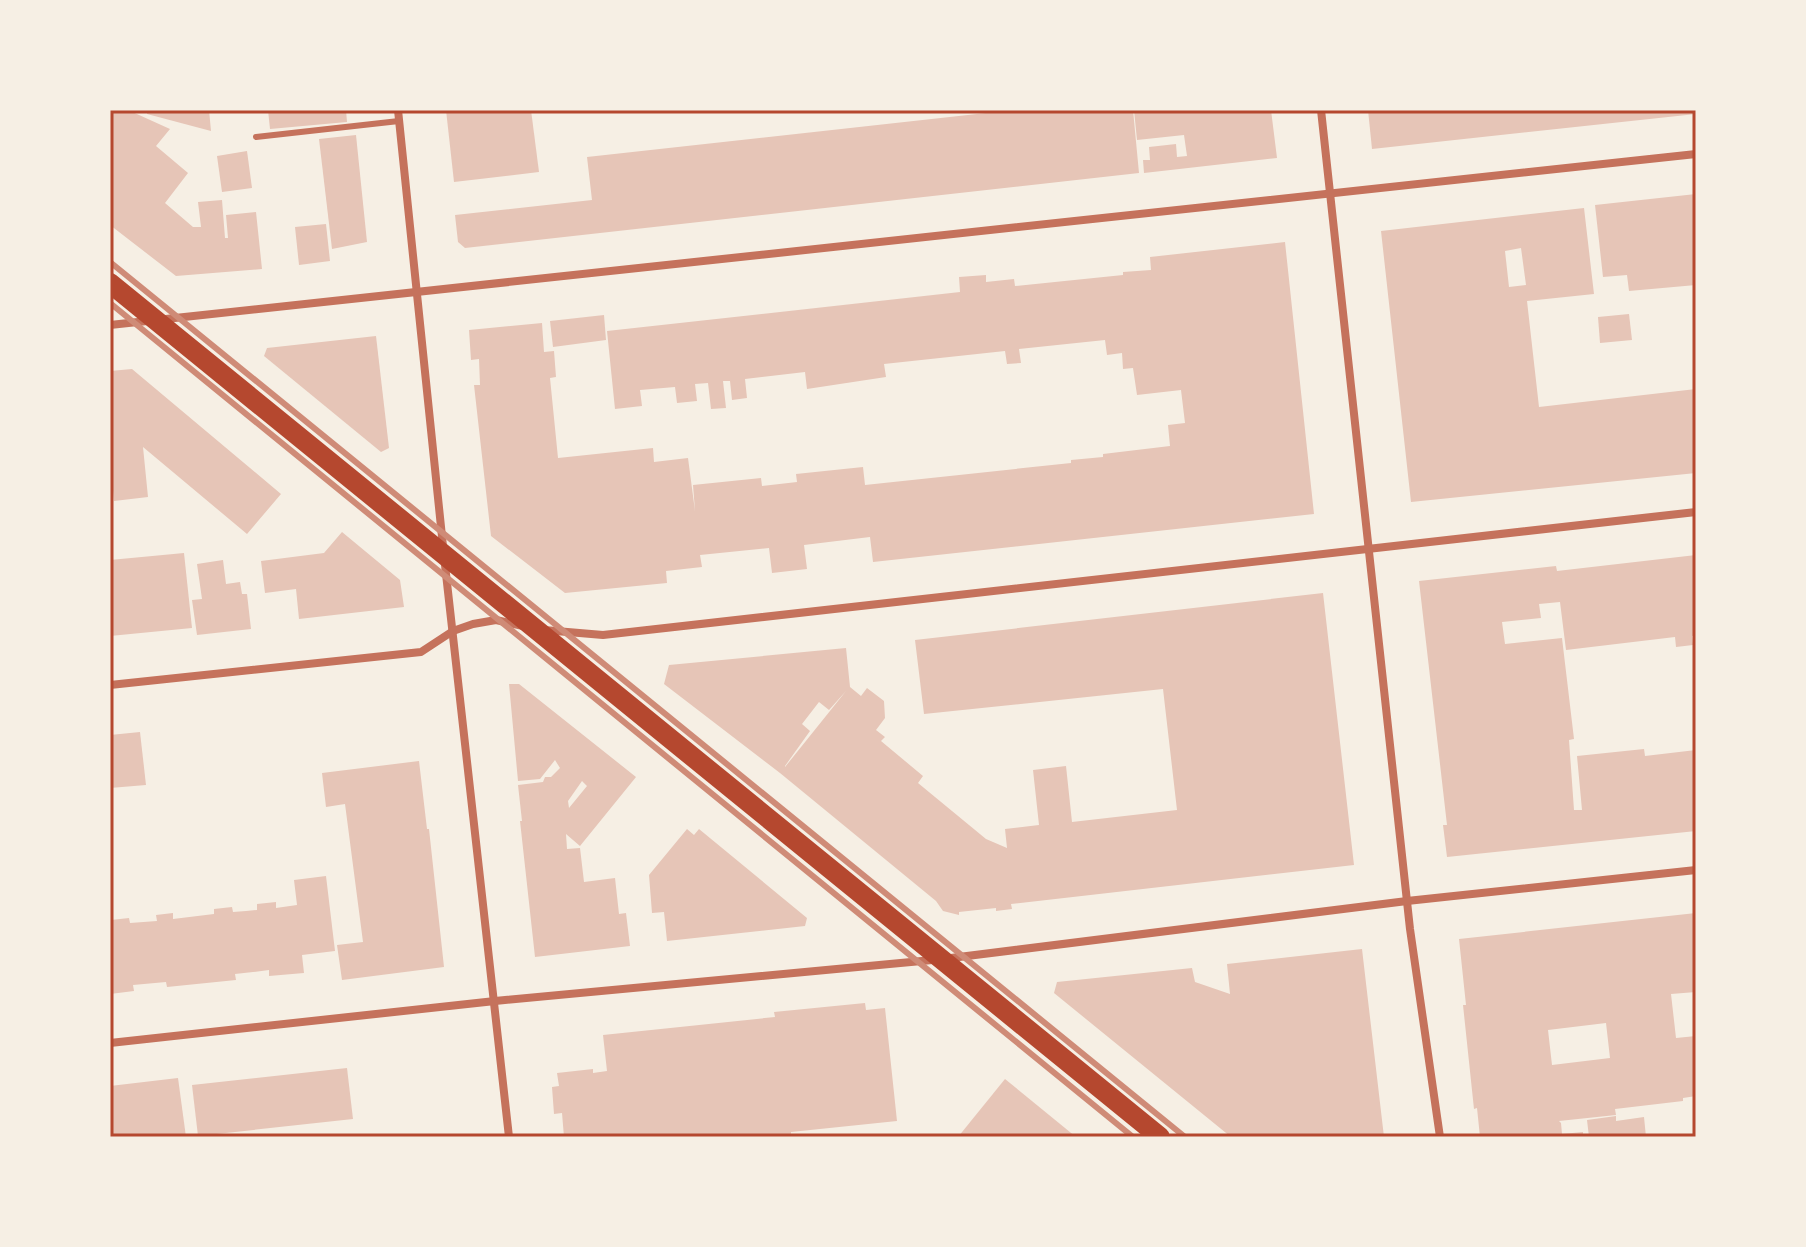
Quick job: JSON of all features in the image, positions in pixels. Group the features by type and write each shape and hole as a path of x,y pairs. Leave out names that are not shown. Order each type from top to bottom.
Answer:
{"main road":[{"path":"110,283 1160,1137"}],"street":[{"path":"398,110 509,1137"},
{"path":"1321,110 1407,901 1440,1137"},
{"path":"110,325 1696,154"},
{"path":"110,685 421,652 453,631 496,620 533,629 603,635 1696,512"},
{"path":"110,1043 495,1001 943,959 1407,901 1696,870"}],"lane":[{"path":"256,137 399,121"}],"building":[{"path":"110,110 128,110 170,129 156,146 188,173 165,203 193,227 201,227 198,202 222,200 225,238 228,238 226,215 256,212 262,269 176,276 110,225"},
{"path":"147,110 209,110 211,131 147,114"},
{"path":"268,110 346,110 347,122 270,129"},
{"path":"446,110 531,110 539,172 454,182"},
{"path":"1013,110 1133,110 1139,173 465,248 458,242 455,215 592,200 587,157"},
{"path":"1134,110 1271,110 1277,158 1144,173 1143,160 1150,160 1149,147 1176,144 1177,157 1187,156 1184,135 1137,140"},
{"path":"1368,110 1696,110 1696,114 1372,149"},
{"path":"356,135 367,242 332,249 319,139"},
{"path":"247,151 252,188 222,192 217,156"},
{"path":"1696,194 1696,285 1629,291 1627,275 1603,277 1595,205"},
{"path":"1584,208 1594,294 1527,301 1539,407 1696,389 1696,473 1411,502 1381,231","holes":["1521,248 1526,285 1509,287 1505,251"]},
{"path":"326,224 330,261 299,265 295,227"},
{"path":"1285,242 1314,514 873,562 870,537 804,545 807,569 772,573 769,548 700,555 702,567 666,571 667,583 565,593 491,536 474,385 480,385 479,359 471,360 469,330 542,323 544,352 554,351 556,377 550,378 558,458 653,448 654,462 688,458 695,511 693,485 761,478 762,486 797,482 796,474 863,467 865,485 1071,463 1071,460 1103,457 1103,454 1170,446 1168,425 1185,423 1181,390 1137,395 1133,368 1123,369 1122,353 1107,355 1105,340 1019,349 1021,363 1007,364 1005,351 884,364 886,377 807,389 805,372 745,379 747,398 732,400 730,381 723,381 726,408 711,409 708,383 695,384 697,401 677,403 675,387 640,390 642,406 615,409 607,331 960,292 959,277 986,275 986,282 1014,279 1015,286 1123,275 1123,272 1151,270 1150,257"},
{"path":"1629,314 1632,340 1600,343 1598,317"},
{"path":"604,315 606,340 553,347 550,321"},
{"path":"376,336 389,448 381,452 264,356 267,348"},
{"path":"132,369 281,494 247,534 143,447 148,497 114,501 110,459 110,371"},
{"path":"342,532 400,580 404,607 299,619 296,589 265,593 261,561 324,553"},
{"path":"184,553 192,628 110,636 110,560"},
{"path":"1696,555 1696,635 1692,636 1693,645 1676,647 1675,637 1566,650 1560,602 1539,604 1541,618 1502,622 1505,644 1562,638 1574,739 1569,740 1574,810 1582,810 1577,756 1644,749 1645,756 1696,750 1696,831 1447,857 1443,825 1447,825 1419,581 1556,566 1557,571"},
{"path":"223,560 226,584 240,582 242,594 247,594 251,629 197,635 192,600 202,599 197,564"},
{"path":"1323,593 1354,865 1011,904 1012,909 996,911 996,908 959,912 959,915 943,911 936,901 780,773 664,684 669,665 846,648 850,687 861,696 867,688 884,701 885,718 876,730 885,737 881,741 923,776 918,783 986,839 1007,848 1005,829 1039,825 1033,770 1066,766 1072,822 1177,810 1163,689 924,714 915,640","holes":["846,691 785,767 810,731 802,724 819,702 829,710"]},
{"path":"509,684 519,684 636,777 580,846 566,834 567,849 580,848 584,882 615,878 619,914 626,913 630,946 535,957 518,785 543,782 545,777 551,777 560,768 555,760 540,779 518,781","holes":["582,781 587,786 569,808 568,801"]},
{"path":"140,732 146,785 110,788 110,735"},
{"path":"419,761 444,967 342,980 337,945 363,942 345,804 326,807 322,773"},
{"path":"687,829 694,835 699,829 807,918 805,926 667,941 664,912 652,913 649,875"},
{"path":"326,876 335,951 302,955 304,973 269,976 269,970 235,974 236,980 167,987 166,982 133,985 134,991 110,994 111,920 129,918 130,923 157,921 156,915 173,913 173,919 214,914 214,909 232,907 233,912 257,910 257,904 276,902 276,908 297,905 294,880"},
{"path":"1696,913 1696,992 1671,994 1676,1038 1696,1036 1696,1096 1683,1098 1683,1101 1615,1109 1616,1115 1559,1121 1562,1134 1583,1132 1583,1137 1480,1137 1477,1108 1474,1109 1459,939","holes":["1606,1023 1610,1058 1552,1065 1548,1030"]},
{"path":"1362,949 1384,1137 1231,1137 1054,993 1057,982 1192,968 1195,982 1230,994 1227,964"},
{"path":"865,1003 866,1010 885,1008 897,1121 791,1132 791,1137 693,1137 693,1134 564,1137 562,1113 554,1114 552,1087 559,1086 557,1073 593,1069 593,1073 607,1071 603,1035 775,1017 774,1012"},
{"path":"347,1068 353,1119 198,1136 192,1085"},
{"path":"178,1078 186,1137 110,1137 110,1086"},
{"path":"1005,1079 1076,1137 958,1137"},
{"path":"1616,1116 1616,1121 1644,1117 1646,1137 1589,1137 1587,1120"}],"railway":[{"path":"110,262 1185,1137"},
{"path":"110,303 1133,1137"}]}
